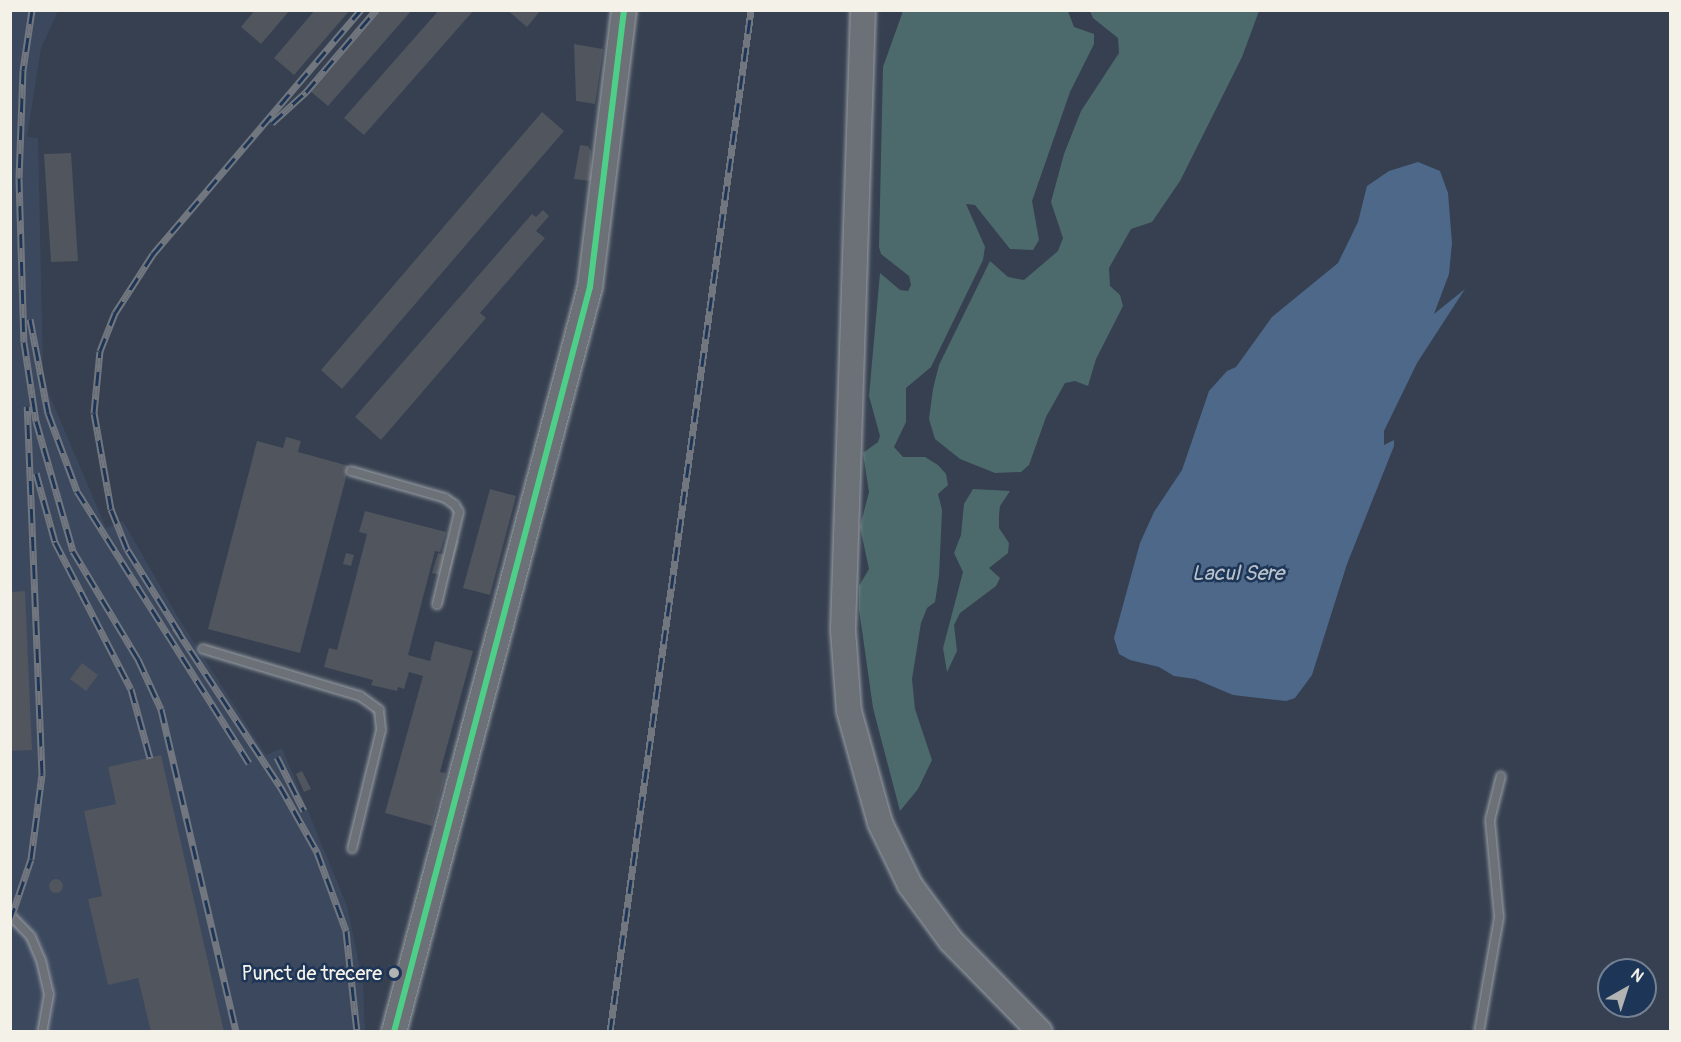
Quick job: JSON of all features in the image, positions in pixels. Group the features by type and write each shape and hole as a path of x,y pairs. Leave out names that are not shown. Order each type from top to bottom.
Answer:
{"main road":[{"path":"394,1032 590,287 624,10"},
{"path":"863,10 843,619 849,711 880,823 910,885 951,940 1040,1032"}],"lane":[{"path":"351,471 445,498 455,505 459,512 437,604"},
{"path":"203,649 360,696 379,710 381,730 352,849"},
{"path":"1479,1032 1499,916 1491,812 1501,776"},
{"path":"10,915 31,937 44,968 49,1008 42,1032"}],"shaded area":[{"path":"10,11 58,11 41,48 27,137 38,138 43,369 49,394 106,528 123,521 179,619 266,755 282,748 347,906 363,982 365,1031 11,1031"}],"green space":[{"path":"903,11 1068,11 1074,27 1094,34 1094,44 1070,92 1032,201 1039,240 1033,250 1010,249 975,205 966,204 985,247 983,260 931,367 906,388 906,422 894,447 903,457 925,457 938,465 946,474 948,485 938,494 942,510 939,576 935,602 927,608 921,623 912,679 915,709 932,760 918,789 900,811 873,708 859,609 859,586 869,569 860,527 869,492 863,453 878,442 880,436 869,396 880,273 900,290 908,291 911,285 909,276 881,254 879,247 883,67"},
{"path":"1090,11 1259,11 1242,57 1180,181 1152,222 1131,229 1109,268 1110,286 1120,295 1123,306 1096,359 1088,386 1075,381 1065,383 1046,417 1029,465 1021,472 995,473 960,459 935,439 929,419 933,389 939,365 990,261 1008,277 1024,280 1058,251 1063,238 1051,202 1064,154 1081,111 1119,53 1118,38 1093,18"},
{"path":"973,489 1010,491 1000,506 999,515 999,528 1009,543 1008,553 989,568 1000,578 996,586 960,613 954,625 957,651 947,672 943,648 963,572 954,553 961,535 964,504"}],"water":[{"name":"Lacul Sere","path":"1418,162 1440,171 1448,193 1452,243 1449,274 1434,314 1465,289 1417,363 1384,431 1384,445 1394,440 1394,446 1347,564 1312,675 1295,698 1286,701 1233,695 1195,679 1174,676 1159,667 1130,660 1119,654 1114,638 1140,543 1154,512 1182,470 1209,391 1227,371 1236,367 1272,317 1338,263 1358,222 1367,186 1389,171"}],"building":[{"path":"255,10 290,10 261,44 241,27"},
{"path":"315,10 350,10 294,75 274,58"},
{"path":"379,10 412,10 328,106 309,90"},
{"path":"439,10 474,10 364,135 344,118"},
{"path":"507,10 541,10 527,27"},
{"path":"574,44 603,49 595,104 576,101"},
{"path":"542,112 564,131 342,389 321,370"},
{"path":"580,145 588,146 591,151 591,181 574,179"},
{"path":"71,153 78,261 51,262 44,154"},
{"path":"543,210 549,216 536,231 545,238 480,313 486,318 381,440 355,417 532,214 536,217"},
{"path":"286,437 301,441 298,452 349,466 300,653 208,629 257,441 283,448"},
{"path":"490,489 516,496 490,595 463,588"},
{"path":"365,511 446,532 440,552 435,551 408,655 430,661 435,641 473,651 440,772 446,773 432,826 385,813 423,676 409,672 404,689 398,687 397,691 371,685 373,680 324,667 329,648 337,650 367,534 359,532"},
{"path":"451,539 459,541 450,572 446,571 444,576 432,573 438,553 446,555"},
{"path":"346,553 354,555 351,566 343,564"},
{"path":"25,591 32,750 10,751 10,592"},
{"path":"82,663 98,675 86,691 70,679"},
{"path":"161,755 224,1032 151,1032 138,978 108,985 88,899 102,896 84,811 116,804 108,767"},
{"path":"302,771 311,789 304,792 296,774"},
{"path":"56,879 61,881 63,886 61,891 56,893 51,891 49,886 51,881"},
{"name":"Punct de trecere","path":"389,965 401,966 400,980 388,979"}],"railway":[{"path":"32,10 23,70 19,178 24,342 36,421 73,551 138,659 161,709 236,1032"},
{"path":"180,634 127,549 111,509 94,413 100,351 115,313 153,254 361,10"},
{"path":"272,123 306,92 376,10"},
{"path":"610,1032 751,10"},
{"path":"30,319 48,413 77,491 249,763"},
{"path":"10,921 31,859 42,774 27,406"},
{"path":"36,473 55,542 131,689 150,758"},
{"path":"175,627 280,786 317,852 346,931 357,1032"},
{"path":"277,757 304,811"}],"cycle path":[{"path":"394,1032 590,287 624,10"}],"place":[{"name":"Punct de trecere","path":"394,973"}]}
